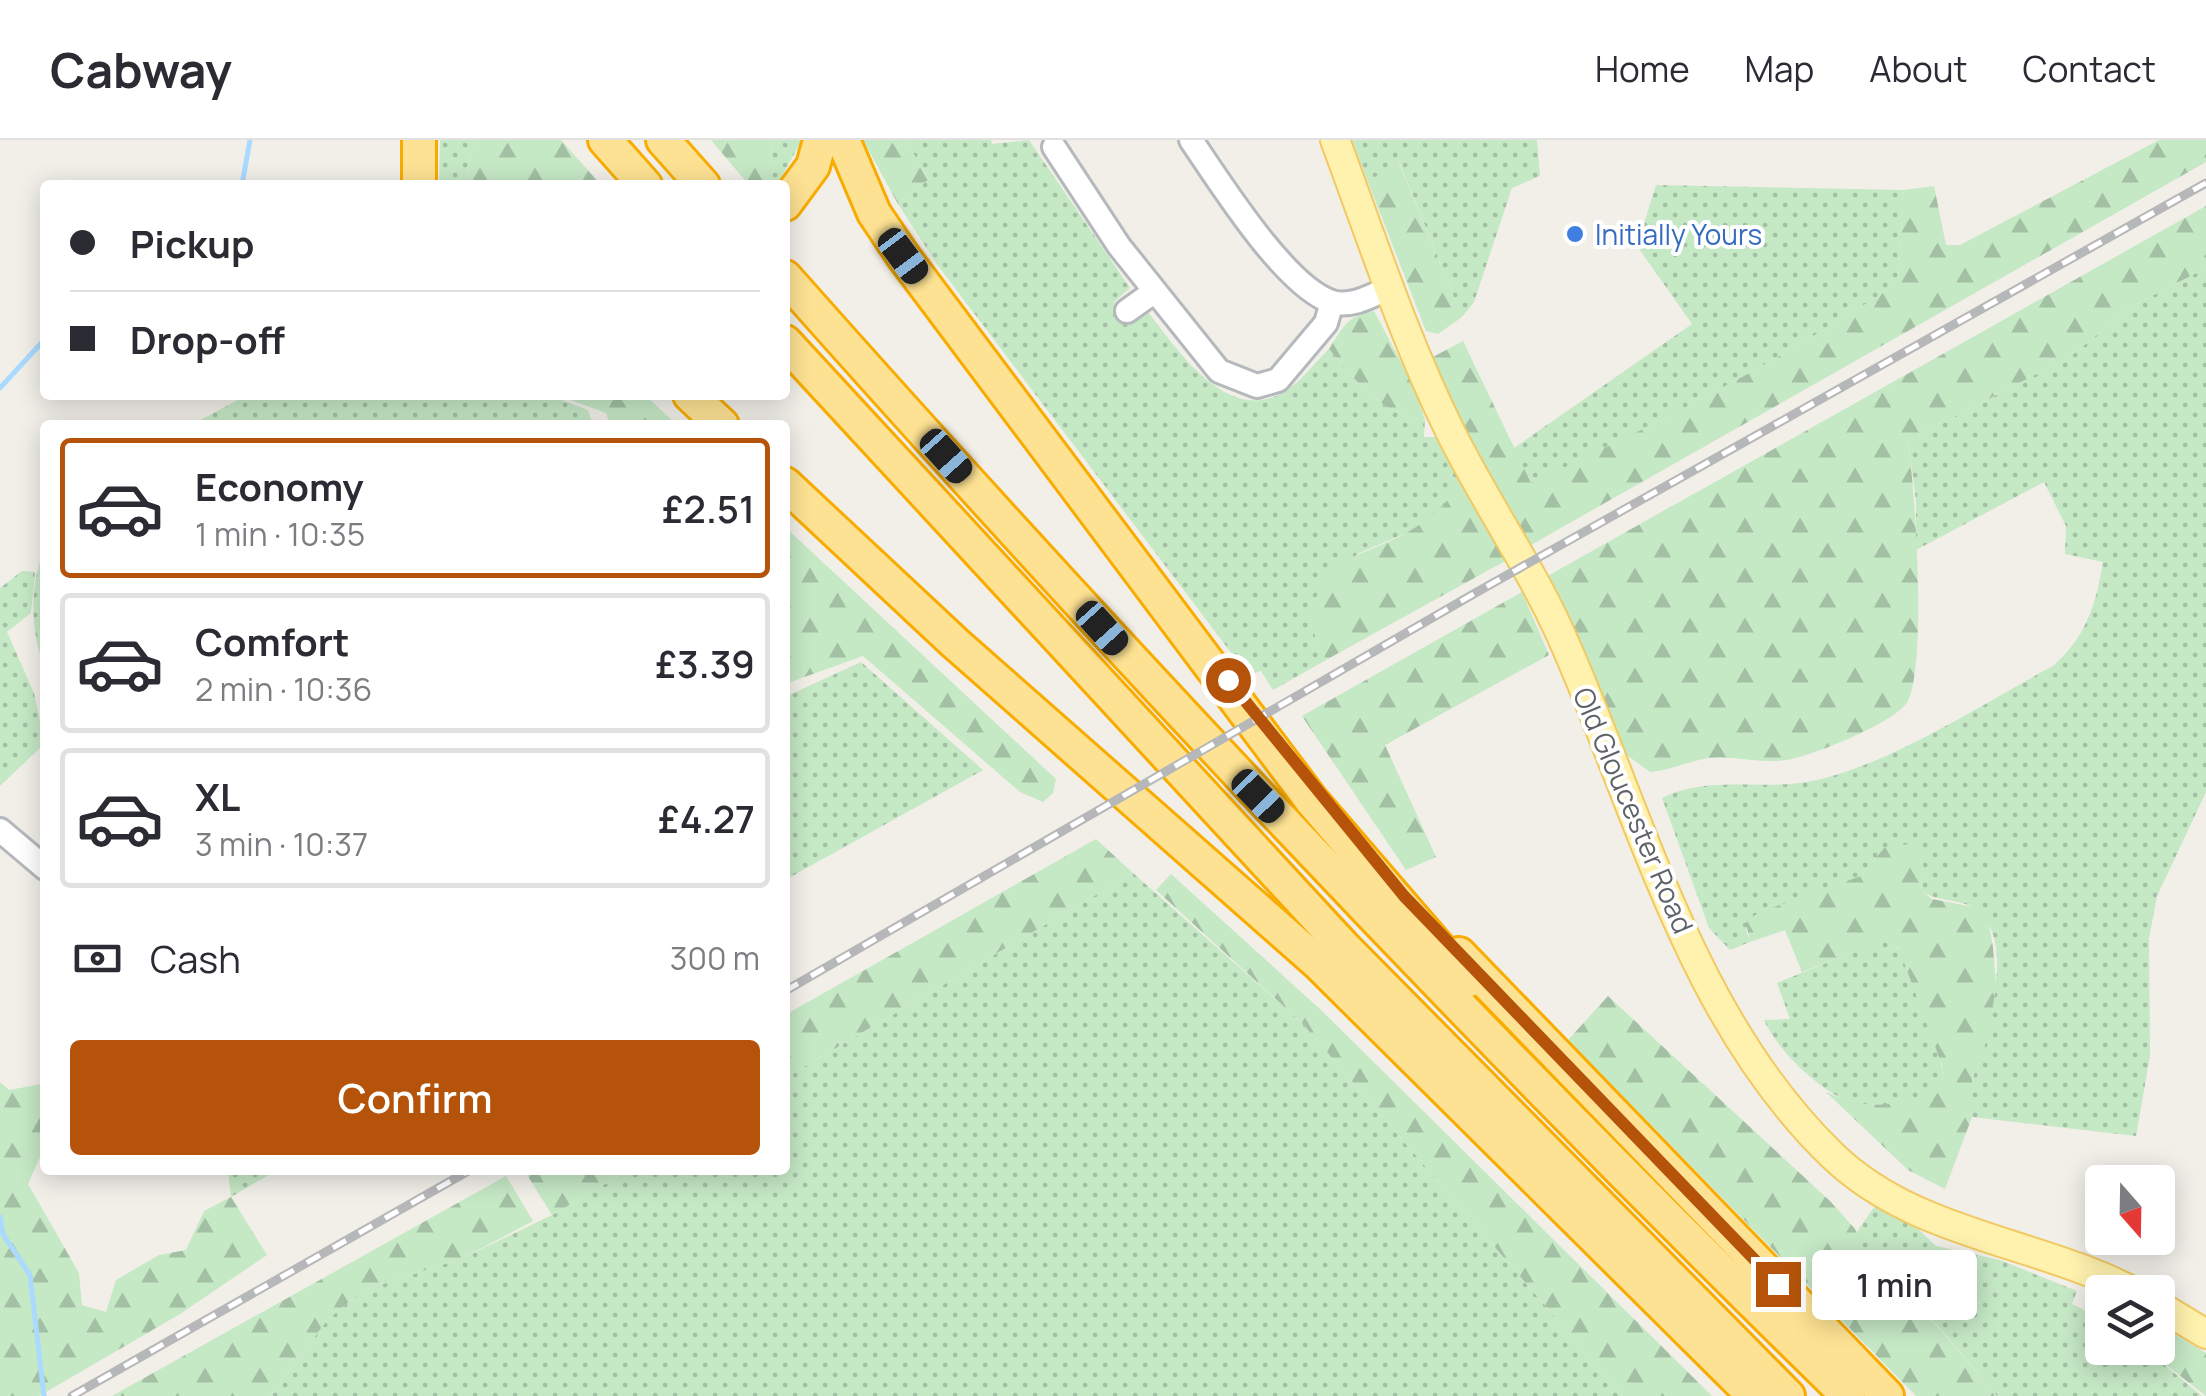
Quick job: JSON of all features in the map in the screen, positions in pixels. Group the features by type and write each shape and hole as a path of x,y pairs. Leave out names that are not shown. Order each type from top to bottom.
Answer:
{"highway":[{"path":"419,140 419,180"},
{"path":"605,140 641,180"},
{"path":"663,140 699,180"},
{"path":"790,197 813,166 820,140"},
{"path":"843,140 874,214 1311,800 1492,1010 1584,1129"},
{"path":"790,283 1153,685 1848,1396"},
{"path":"790,347 1343,946 1788,1396"},
{"path":"695,400 717,420"},
{"path":"790,489 956,643 1318,963 1754,1396"},
{"path":"1143,574 1404,896 1887,1396"}],"main road":[{"name":"Old Gloucester Road","path":"1334,140 1449,428 1560,632 1692,949 1730,1026 1780,1096 1834,1157 1901,1203 2089,1275"},
{"path":"2175,1315 2206,1334"}],"street":[{"path":"1191,140 1245,220 1306,286 1332,302 1360,301 1390,287"},
{"path":"1054,147 1209,363 1258,386 1269,386 1288,372 1326,323 1332,302"},
{"path":"1127,311 1155,292"},
{"path":"0,830 40,864"}],"green space":[{"path":"440,140 474,140 469,180 439,180"},
{"path":"474,140 561,140 597,180 469,180"},
{"path":"711,140 773,140 766,180 745,180"},
{"path":"773,140 802,140 780,180 766,180"},
{"path":"863,140 905,140 929,179 898,204"},
{"path":"905,140 991,140 992,144 1029,140 1130,288 1114,302 1130,325 1148,312 1189,363 1224,391 1243,399 1263,400 1284,392 1329,349 1382,404 1425,420 1424,437 1436,437 1461,483 1444,508 1423,526 1357,554 1308,619 1326,660 1273,690 1261,671 1248,675 936,263 898,204 929,179"},
{"path":"1352,140 1537,140 1540,176 1512,188 1474,302 1462,317 1399,161 1368,182"},
{"path":"2159,140 2206,140 2206,162 1529,546 1481,463 1431,358 1463,341 1531,483 1718,390 1898,283 1904,190 1934,186 1946,245 1960,245"},
{"path":"1398,160 1462,317 1438,334 1426,331 1368,182"},
{"path":"1656,185 1904,190 1898,283 1718,390 1530,484 1514,448 1692,324 1637,246"},
{"path":"2206,206 2206,268 2132,306 2071,356 1908,441 1918,614 1914,680 1908,701 1901,709 1852,737 1786,760 1709,758 1650,772 1624,753 1544,578"},
{"path":"2206,268 2206,792 2157,896 2149,938 2150,1056 2136,1136 1972,1117 1972,1083 1990,1016 1997,969 1990,927 1978,911 1921,890 1923,859 1884,848 1861,876 1746,929 1750,942 1730,950 1709,928 1662,798 1698,787 1793,784 1841,773 1935,732 2053,666 2074,644 2088,619 2103,562 2065,554 2066,526 2044,482 1916,550 1916,501 1908,441 2071,356 2132,306"},
{"path":"1374,311 1414,387 1425,420 1382,404 1329,349 1352,319"},
{"path":"238,400 561,400 588,410 591,420 200,420"},
{"path":"571,400 650,400 672,420 608,420 606,413"},
{"path":"1461,483 1505,561 1326,660 1308,619 1327,569 1417,527"},
{"path":"790,532 1056,779 1053,793 1043,802 1020,792 863,656 790,682"},
{"path":"40,563 40,652 33,609"},
{"path":"22,571 35,572 31,613 7,632 34,693 40,748 0,786 0,588"},
{"path":"1522,592 1549,655 1385,745 1436,857 1406,870 1302,716"},
{"path":"861,662 983,770 790,877 790,695"},
{"path":"1096,839 1133,873 790,1075 790,1012"},
{"path":"1912,845 1923,859 1921,890 1932,899 1974,907 1988,920 1993,947 1996,986 1988,1037 1972,1080 1972,1117 1945,1189 1908,1170 1826,1092 1872,1105 1911,1100 1943,1090 1942,1065 1899,949 1888,939 1802,972 1785,930 1750,942 1746,922 1758,913 1861,876 1884,848"},
{"path":"1133,873 1302,1023 1623,1396 270,1396 328,1319 364,1290 463,1258 552,1215 620,1175 790,1175 790,1075"},
{"path":"1171,874 1321,1010 1712,1396 1623,1396 1302,1023 1156,890"},
{"path":"1888,938 1911,969 1928,1009 1944,1090 1876,1108 1843,1099 1810,1077 1782,1048 1764,1020 1790,1019 1777,983"},
{"path":"1608,996 1830,1201 1855,1229 1868,1258 1938,1327 1997,1396 1916,1396 1568,1040"},
{"path":"0,1082 9,1090 40,1084 40,1157 28,1184 79,1273 82,1305 106,1312 116,1280 159,1255 186,1250 204,1211 231,1197 267,1255 180,1314 39,1396 0,1396"},
{"path":"229,1175 268,1175 231,1197"},
{"path":"527,1175 620,1175 552,1215"},
{"path":"506,1176 533,1221 463,1258 364,1290 328,1319 270,1396 112,1396"},
{"path":"1877,1203 1916,1227 1936,1246 2000,1260 2077,1291 2072,1304 2085,1310 2085,1365 2165,1365 2202,1396 1997,1396 1938,1326 1868,1258 1856,1233"},
{"path":"2175,1334 2206,1353 2206,1396 2166,1365 2175,1365"}],"waterway":[{"path":"243,180 250,140"},
{"path":"0,388 40,344"},
{"path":"0,1217 3,1234 30,1275 44,1396"}],"railway":[{"path":"790,988 1477,592 2206,183"},
{"path":"72,1396 461,1175"}],"place":[{"name":"Initially Yours","path":"1575,234"}],"route":[{"path":"1228,680 1404,896 1778,1284"}]}
